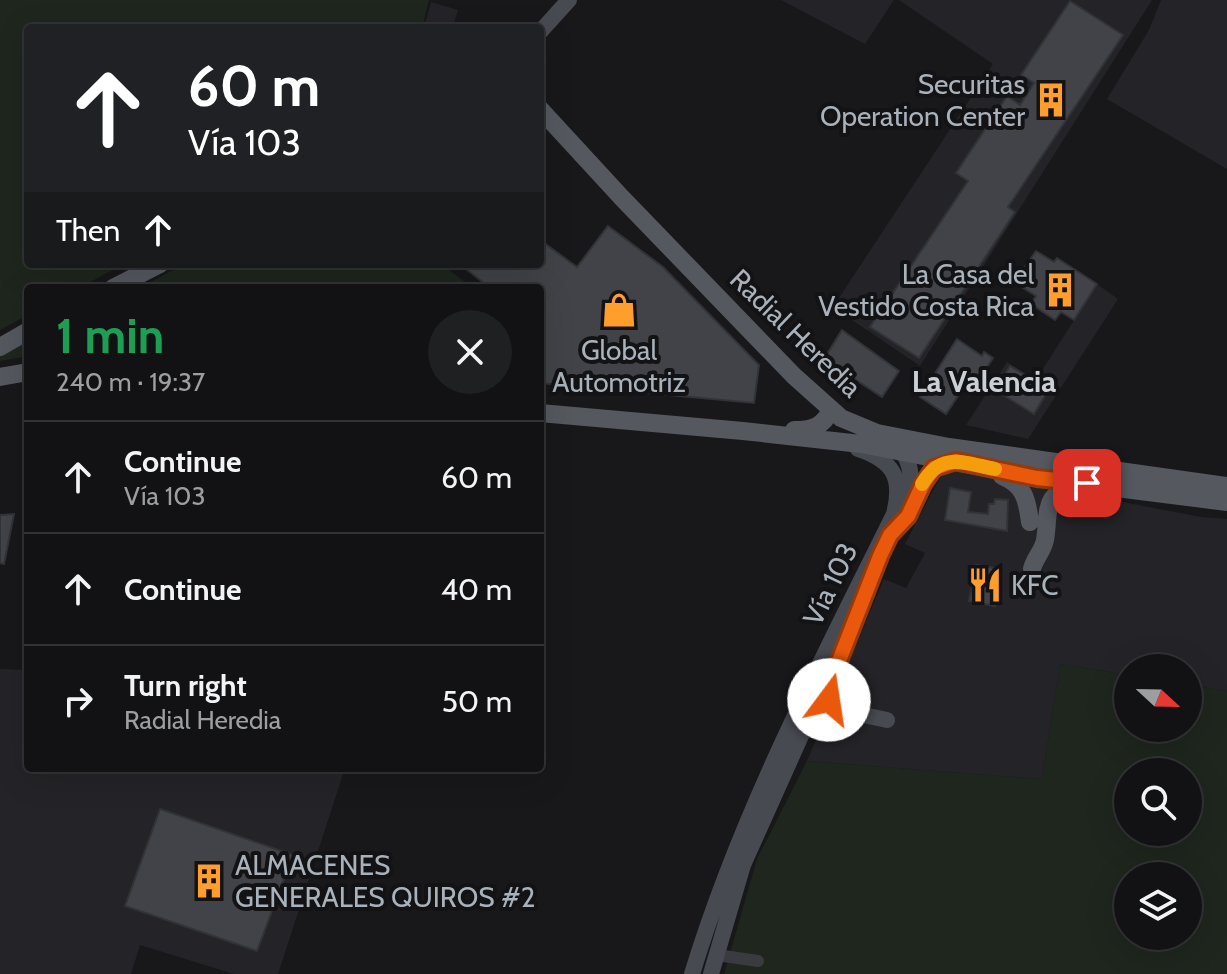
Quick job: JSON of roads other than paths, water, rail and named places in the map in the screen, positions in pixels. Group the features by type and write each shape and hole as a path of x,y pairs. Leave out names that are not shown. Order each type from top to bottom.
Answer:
{"main road":[{"path":"544,28 569,0"},
{"name":"Radial Heredia","path":"544,113 794,376 853,424 877,433 949,447 1227,489"},
{"path":"121,284 152,268"},
{"path":"138,284 168,268"},
{"path":"0,347 24,333"},
{"path":"0,377 24,373"},
{"path":"743,431 808,430 825,420 831,409"},
{"name":"Radial Heredia","path":"544,413 818,439 903,451 1037,478 1227,502"},
{"path":"877,433 903,451"},
{"name":"Vía 103","path":"692,974 735,847 808,688 894,514 899,489 894,473 880,458 860,449 818,439"},
{"name":"Vía 103","path":"711,968 743,865 910,491 911,475 903,451"},
{"path":"890,535 908,516 928,474 941,464 956,461"},
{"path":"977,466 1009,479 1022,489 1026,495 1030,522"},
{"path":"1037,478 1052,471 1197,491 1227,489"},
{"path":"1032,569 1044,542 1050,501 1062,490 1087,483"},
{"path":"862,600 827,695 836,709 887,720"},
{"path":"711,968 707,948 734,865 781,764 786,739 806,720 808,688"}],"street":[{"path":"711,968 758,961"}],"place":[{"name":"Securitas Operation Center","path":"1051,100"},
{"name":"La Casa del Vestido Costa Rica","path":"1060,290"},
{"name":"Global Automotriz","path":"619,310"},
{"name":"KFC","path":"985,585"},
{"name":"ALMACENES GENERALES QUIROS #2","path":"209,881"}],"district":[{"name":"La Valencia","path":"984,382"}]}
